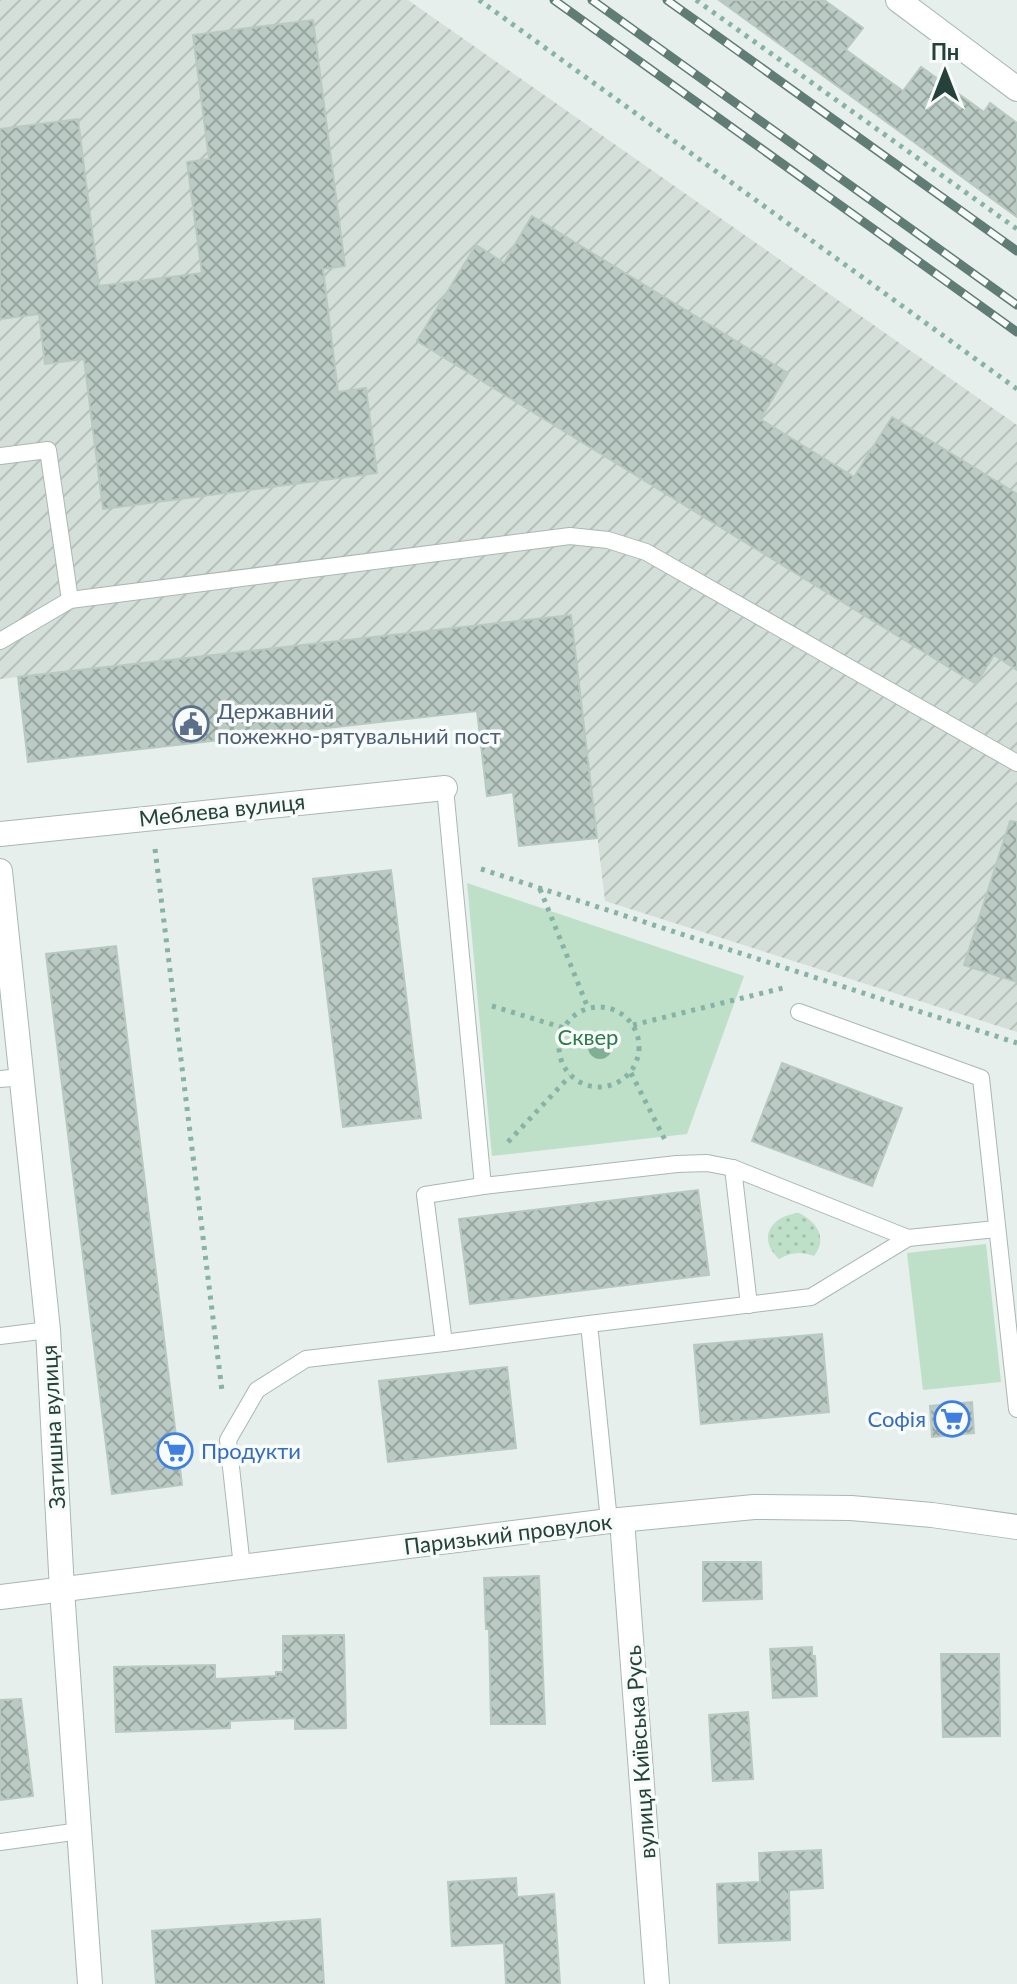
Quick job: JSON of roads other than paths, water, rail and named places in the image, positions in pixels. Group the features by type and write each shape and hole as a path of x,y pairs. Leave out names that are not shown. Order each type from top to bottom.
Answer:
{"street":[{"path":"898,0 1017,89"},
{"name":"Меблева вулиця","path":"0,834 445,788"},
{"name":"Затишна вулиця","path":"0,871 11,1078 48,1330 62,1590 90,1984"},
{"name":"Паризький провулок","path":"0,1597 616,1521 754,1507 851,1508 1017,1527"},
{"name":"вулиця Київська Русь","path":"616,1521 657,1984"}],"lane":[{"path":"0,456 48,450 70,600"},
{"path":"0,641 70,600 570,536 608,540 646,552 1017,763"},
{"path":"445,788 482,1179"},
{"path":"799,1012 981,1078 1017,1409"},
{"path":"444,1343 425,1195 482,1179 707,1163 733,1168 908,1238"},
{"path":"733,1168 749,1305"},
{"path":"242,1567 228,1440 257,1390 306,1359 811,1297 908,1238 996,1229"},
{"path":"589,1324 616,1521"},
{"path":"0,1336 48,1330"},
{"path":"0,1842 80,1831"}],"railway":[{"path":"554,0 1017,332"},
{"path":"592,0 1017,305"},
{"path":"667,0 1017,251"}],"place":[{"name":"Державний пожежно-рятувальний пост","path":"191,724"},
{"name":"Софія","path":"952,1419"},
{"name":"Продукти","path":"175,1451"}],"park label":[{"name":"Сквер","path":"588,1037"}]}
